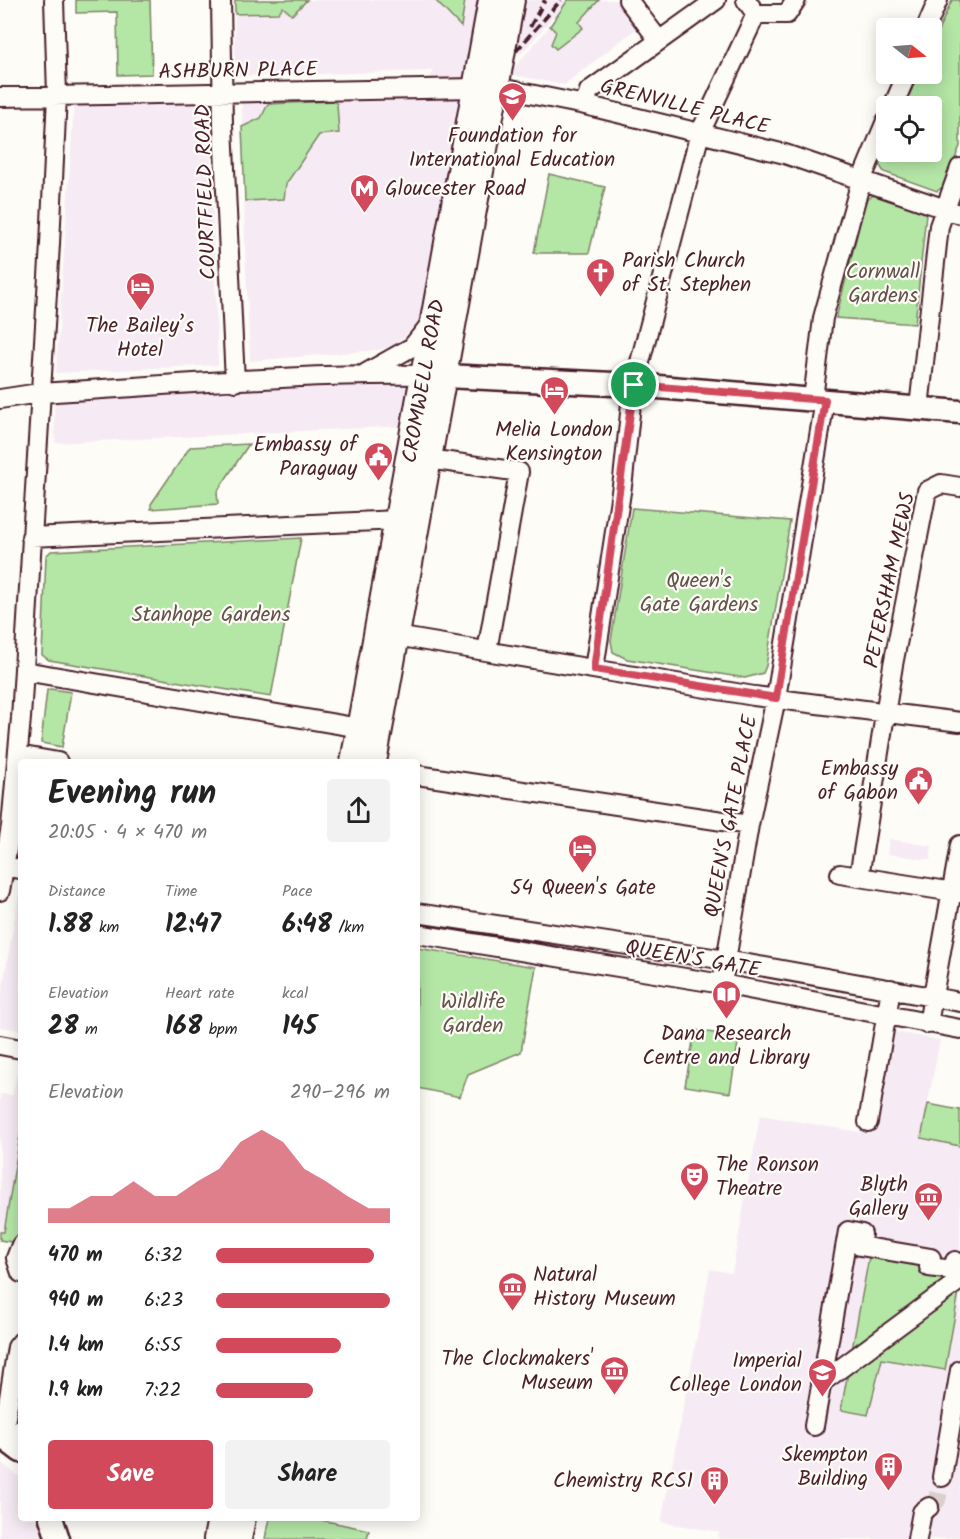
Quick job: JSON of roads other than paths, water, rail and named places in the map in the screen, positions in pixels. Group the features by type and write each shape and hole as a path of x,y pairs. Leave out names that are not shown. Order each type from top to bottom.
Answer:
{"highway":[{"name":"CROMWELL ROAD","path":"355,759 398,520 433,375 485,87 492,0"},
{"name":"CROMWELL ROAD","path":"374,759 428,459 434,320 485,87 511,0"},
{"path":"217,1539 220,1521"},
{"path":"238,1539 241,1521"}],"main road":[{"path":"433,375 634,385 960,412"},
{"path":"8,1434 18,1447"},
{"path":"52,1521 58,1539"}],"street":[{"path":"0,891 8,867 24,671 57,95 54,0"},
{"name":"COURTFIELD ROAD","path":"221,0 235,382"},
{"path":"628,0 658,39"},
{"path":"585,105 589,91 658,39 716,0"},
{"path":"594,669 634,385 700,133 751,7 787,14 796,0"},
{"path":"930,18 938,0"},
{"name":"ASHBURN PLACE","path":"0,98 485,87"},
{"name":"GRENVILLE PLACE","path":"485,87 585,105 785,154 861,181"},
{"path":"396,636 776,698 819,400 823,318 861,181 876,145"},
{"path":"919,408 960,168"},
{"path":"861,181 952,212"},
{"path":"365,374 412,346 434,320"},
{"path":"0,399 39,393 365,374 433,375"},
{"path":"428,459 519,472 487,651"},
{"name":"PETERSHAM MEWS","path":"885,711 927,491 934,485 941,484 960,487"},
{"path":"31,537 398,520"},
{"path":"24,671 360,728"},
{"name":"QUEEN'S GATE PLACE","path":"722,984 749,825 776,698 960,722"},
{"path":"859,877 885,711"},
{"path":"18,755 41,759"},
{"path":"420,775 749,825"},
{"path":"928,1024 955,892 960,845"},
{"path":"840,874 955,892"},
{"name":"QUEEN'S GATE","path":"420,913 726,960 960,1002"},
{"name":"QUEEN'S GATE","path":"420,934 722,984 960,1029"},
{"path":"868,1122 891,989"},
{"path":"0,1046 18,1049"},
{"path":"814,1426 848,1231 862,1234 861,1246 946,1261"},
{"path":"821,1383 960,1280"},
{"path":"8,1434 18,1346"},
{"path":"942,1469 950,1400 960,1370"},
{"path":"917,1539 922,1512 929,1507"}],"tunnel":[{"path":"929,1507 937,1500 942,1477"}],"railway":[{"path":"530,27 545,0"},
{"path":"516,51 561,0"}],"place":[{"name":"Foundation for International Education","path":"512,122"},
{"name":"Gloucester Road","path":"364,214"},
{"name":"Parish Church of St. Stephen","path":"601,298"},
{"name":"The Bailey’s Hotel","path":"140,312"},
{"name":"Melia London Kensington","path":"554,416"},
{"name":"Embassy of Paraguay","path":"378,482"},
{"name":"Embassy of Gabon","path":"919,806"},
{"name":"54 Queen's Gate","path":"583,874"},
{"name":"Dana Research Centre and Library","path":"726,1020"},
{"name":"The Ronson Theatre","path":"695,1202"},
{"name":"Blyth Gallery","path":"929,1222"},
{"name":"Natural History Museum","path":"512,1312"},
{"name":"The Clockmakers' Museum","path":"614,1396"},
{"name":"Imperial College London","path":"823,1398"},
{"name":"Skempton Building","path":"889,1492"},
{"name":"Chemistry RCS1","path":"714,1506"}],"park label":[{"name":"Cornwall Gardens","path":"883,283"},
{"name":"Queen's Gate Gardens","path":"699,592"},
{"name":"Stanhope Gardens","path":"211,614"},
{"name":"Wildlife Garden","path":"473,1013"}]}
